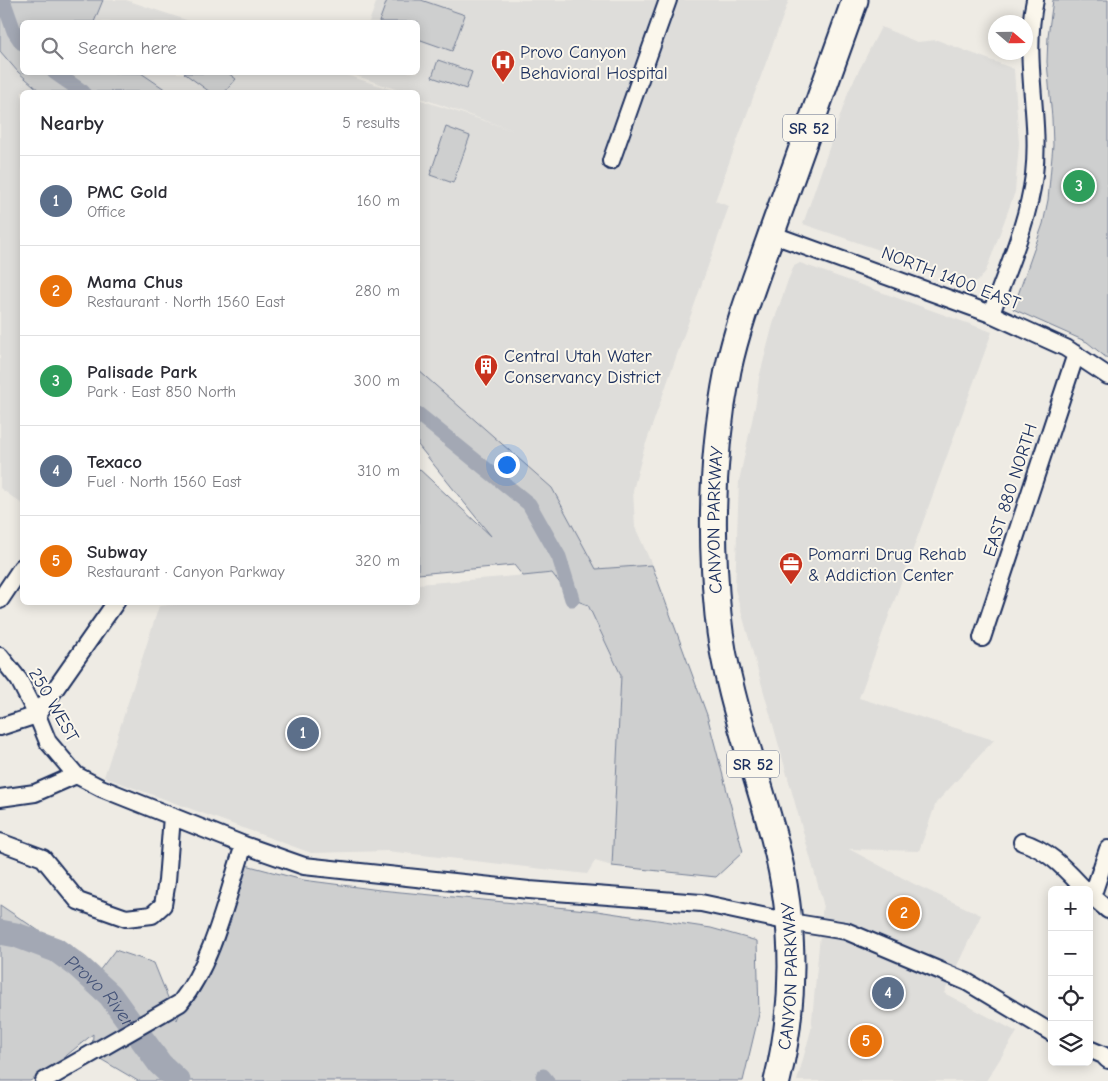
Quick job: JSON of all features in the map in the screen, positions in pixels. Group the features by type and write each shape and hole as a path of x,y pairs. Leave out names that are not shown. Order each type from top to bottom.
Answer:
{"highway":[{"name":"CANYON PARKWAY","path":"777,1081 787,1039 790,1016 790,922 775,840 728,670 718,618 714,558 714,485 722,403 729,367 746,302 855,0"}],"street":[{"path":"611,161 668,0"},
{"path":"991,314 1027,212 1034,175 1036,140 1030,63 1031,19 1035,0"},
{"name":"NORTH 1400 EAST","path":"772,234 991,314 1057,343 1108,376"},
{"name":"EAST 880 NORTH","path":"982,638 1076,354"},
{"path":"0,600 20,570"},
{"path":"0,727 37,715 114,605"},
{"name":"250 WEST","path":"0,656 19,680 48,742 76,775 101,788 244,845 304,866 529,890 701,903 790,922 846,931 967,982 1048,1031"},
{"path":"0,798 35,793 76,775"},
{"path":"0,842 44,858 78,901 126,918 152,915 163,905 167,881 172,816"},
{"path":"1022,842 1036,846 1048,854 1081,886"},
{"path":"44,1081 166,1012 180,1003 188,994 212,946 244,845"},
{"path":"1092,886 1108,849"},
{"path":"1093,897 1108,910"},
{"path":"1093,1051 1103,1055 1108,1060"}],"shaded area":[{"path":"0,0 103,0 95,20 20,20 20,74 0,51"},
{"path":"57,0 126,0 186,20 72,20"},
{"path":"377,0 789,0 715,201 729,206 644,449 633,490 635,527 652,565 553,573 572,599 588,605 621,675 612,866 595,861 587,874 387,851 311,853 104,777 159,606 420,605 420,584 552,573 420,378 420,100 512,130 420,98 420,90 398,90 354,75 420,75 420,20 370,20"},
{"path":"387,0 421,0 465,15 452,51 420,40 420,20 380,20"},
{"path":"1053,0 1108,0 1108,359 1087,342 1013,309 1043,224 1048,200 1053,145 1047,62 1048,36"},
{"path":"881,27 917,42 937,40 1014,69 1019,144 1015,192 986,271 979,280 974,282 803,224 849,90"},
{"path":"0,51 20,75 39,90 20,90 20,503 0,488"},
{"path":"438,60 472,72 466,89 432,77"},
{"path":"21,75 144,75 166,90 39,90"},
{"path":"144,75 346,75 393,90 166,90"},
{"path":"187,75 231,75 236,79 227,90 207,90"},
{"path":"446,127 470,136 453,183 430,175"},
{"path":"800,263 992,332 859,698 994,740 936,803 919,851 849,849 914,884 981,915 944,993 1017,1032 986,1081 797,1081 811,1030 823,903 735,589 739,481 756,402 759,378 773,324 788,280 794,266"},
{"path":"420,372 552,488 596,569 652,565 707,715 743,852 716,877 612,866 621,675 588,605 572,599 552,573 523,576 514,565 420,574 420,470 491,536 420,447"},
{"path":"238,863 303,880 380,890 597,911 711,928 757,941 759,1014 743,1081 138,1081 92,1054 93,1034 67,1055 62,1062 30,1081 0,1081 0,905 99,971 115,950 154,963 177,1020"}],"waterway":[{"path":"3,0 14,31 20,40"},
{"path":"58,75 80,90"},
{"path":"420,416 529,504 559,557 572,599"},
{"name":"Provo River","path":"0,932 16,935 56,950 78,966 110,995 160,1064 178,1081"},
{"path":"543,1076 547,1081"}],"place":[{"name":"Provo Canyon Behavioral Hospital","path":"503,83"},
{"name":"Palisade Park","path":"1079,186"},
{"name":"Central Utah Water Conservancy District","path":"486,387"},
{"name":"Pomarri Drug Rehab & Addiction Center","path":"791,585"},
{"name":"PMC Gold","path":"303,733"},
{"name":"Mama Chus","path":"904,913"},
{"name":"Texaco","path":"888,993"},
{"name":"Subway","path":"866,1041"}]}
